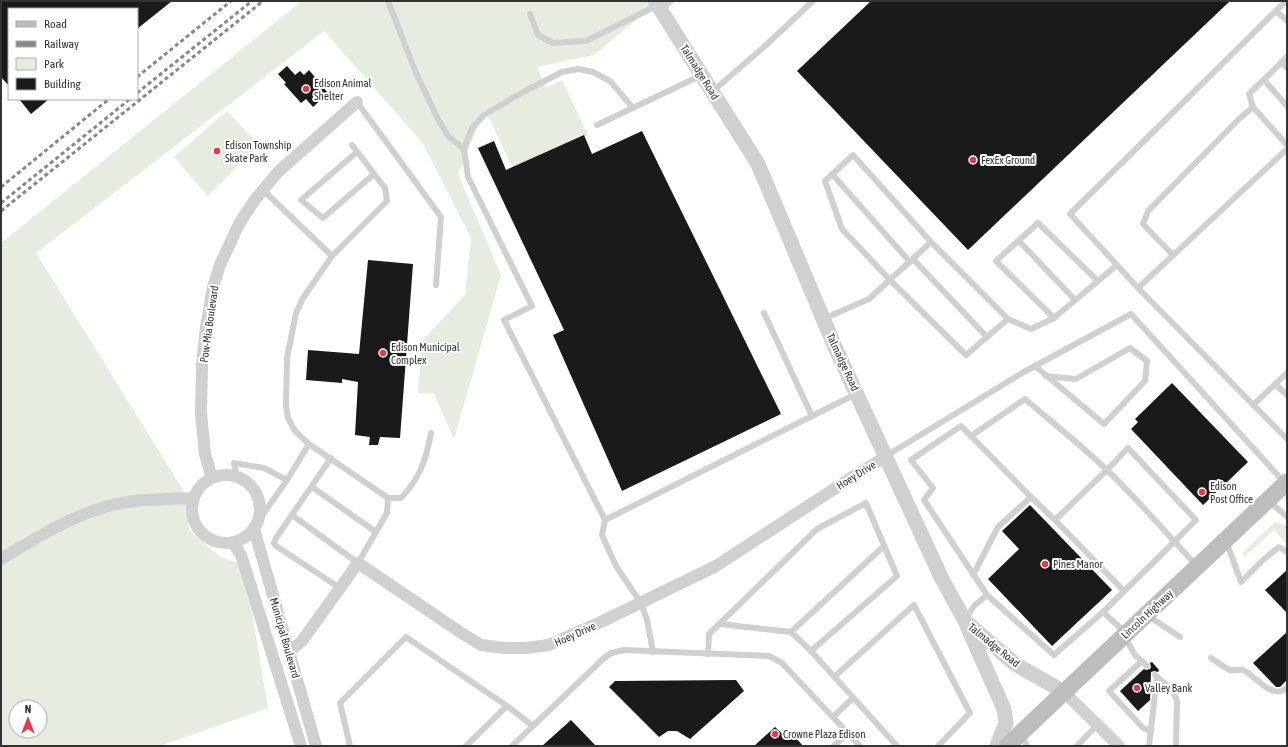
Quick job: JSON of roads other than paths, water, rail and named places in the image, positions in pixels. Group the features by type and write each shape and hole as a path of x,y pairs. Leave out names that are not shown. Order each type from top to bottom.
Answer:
{"main road":[{"name":"Lincoln Highway","path":"1007,746 1024,739 1064,692 1286,483"}],"street":[{"name":"Talmadge Road","path":"661,4 702,75 758,164 835,347 941,577 965,621 1015,664 1064,692"},
{"name":"Pow-Mia Boulevard","path":"212,478 205,454 201,413 202,364 211,294 220,265 239,224 254,201 278,172 357,102"},
{"name":"Hoey Drive","path":"358,563 481,645 505,648 526,648 549,645 641,603 716,566 854,476 886,457"},
{"path":"226,475 237,476 249,484 256,492 259,499 261,509 256,525 249,535 240,541 226,544 216,542 203,535 196,526 192,509 194,498 198,489 212,478 226,475"},
{"path":"1,559 65,522 97,510 136,501 194,498"},
{"name":"Municipal Boulevard","path":"256,525 289,652 316,746"},
{"name":"Municipal Boulevard","path":"233,543 241,556 301,746"},
{"path":"289,652 302,641 358,563"},
{"path":"965,621 1004,709 1006,723 997,746"},
{"path":"1064,692 1118,746"}],"lane":[{"path":"388,1 416,73 438,119 448,136 464,149"},
{"path":"713,91 766,46 813,1"},
{"path":"1286,1 1070,214 1138,288 1287,439"},
{"path":"530,14 538,35 553,43 586,41 661,4"},
{"path":"1276,11 1287,21"},
{"path":"1287,57 1250,94 1253,107 1287,145"},
{"path":"1281,62 1287,68"},
{"path":"633,108 610,81 593,72 579,69 562,72 523,92 484,115 472,128 464,149 468,177 532,306 504,320 605,520 602,535 616,566 641,603 647,620 654,652"},
{"path":"597,125 702,75"},
{"path":"1264,80 1287,106"},
{"path":"357,102 441,216 436,285"},
{"path":"1173,255 1143,224 1148,212 1253,107"},
{"path":"352,145 385,188 387,201 332,256 303,298 296,313 287,358 286,405 288,418 295,431 309,444 388,498 401,498 410,489 421,471 431,434"},
{"path":"1138,288 1287,149"},
{"path":"357,152 301,200 323,218 374,174"},
{"path":"1008,319 966,355 890,280 842,229 825,181 853,155 931,242 1008,319 1031,329 1054,318 1117,265"},
{"path":"832,174 912,260 987,337"},
{"path":"263,190 332,256"},
{"path":"1054,318 996,260 1038,223 1098,281"},
{"path":"1018,241 1075,300"},
{"path":"823,319 869,299 931,242"},
{"path":"764,313 812,416"},
{"path":"886,457 1035,366 1131,314 1286,483"},
{"path":"1035,366 1046,376 1104,424 1145,381 1147,360 1130,348 1076,379 1046,376"},
{"path":"1253,404 1287,373"},
{"path":"1275,384 1287,395"},
{"path":"605,520 857,394"},
{"path":"971,436 1025,399 1107,470 1197,566"},
{"path":"1055,520 1128,448 1196,520 1103,612 1054,655 987,596 924,500 933,488 911,460 961,426 1124,591"},
{"path":"256,525 287,480 309,444"},
{"path":"331,458 274,543 276,546 340,588"},
{"path":"237,476 234,463 264,468 287,480"},
{"path":"312,487 376,532"},
{"path":"973,575 998,527 1031,497"},
{"path":"292,515 358,563 387,513 388,498"},
{"path":"1268,500 1287,517"},
{"path":"708,654 709,634 817,529 866,503 897,576 811,651"},
{"path":"1226,540 1240,582 1279,547 1287,552"},
{"path":"791,632 884,546"},
{"path":"965,621 974,606 987,596"},
{"path":"834,677 914,604 970,713 938,746"},
{"path":"1103,612 1125,634 1135,654 1147,666"},
{"path":"1146,614 1180,637"},
{"path":"720,624 791,632 811,651 897,746"},
{"path":"350,746 340,703 406,637 507,706 533,726"},
{"path":"512,746 518,743 533,726 611,653 624,650 769,656 782,663 860,746"},
{"path":"1211,658 1232,670 1242,670 1266,687 1277,692 1287,688"},
{"path":"1142,661 1109,691 1143,728 1151,731"},
{"path":"1149,746 1156,676 1172,690 1177,701 1176,746"},
{"path":"833,717 853,698"},
{"path":"466,746 507,706"},
{"path":"1077,746 1097,725"},
{"path":"834,746 848,733"}],"railway":[{"path":"138,76 231,1"},
{"path":"138,92 252,1"},
{"path":"1,211 263,1"},
{"path":"1,187 108,100"},
{"path":"1,203 129,100"}],"place":[{"name":"Edison Animal Shelter","path":"306,89"},
{"name":"Edison Township Skate Park","path":"217,151"},
{"name":"FexEx Ground","path":"973,160"},
{"name":"Edison Municipal Complex","path":"383,353"},
{"name":"Edison Post Office","path":"1202,492"},
{"name":"Pines Manor","path":"1045,564"},
{"name":"Valley Bank","path":"1137,688"},
{"name":"Crowne Plaza Edison","path":"775,734"}]}
